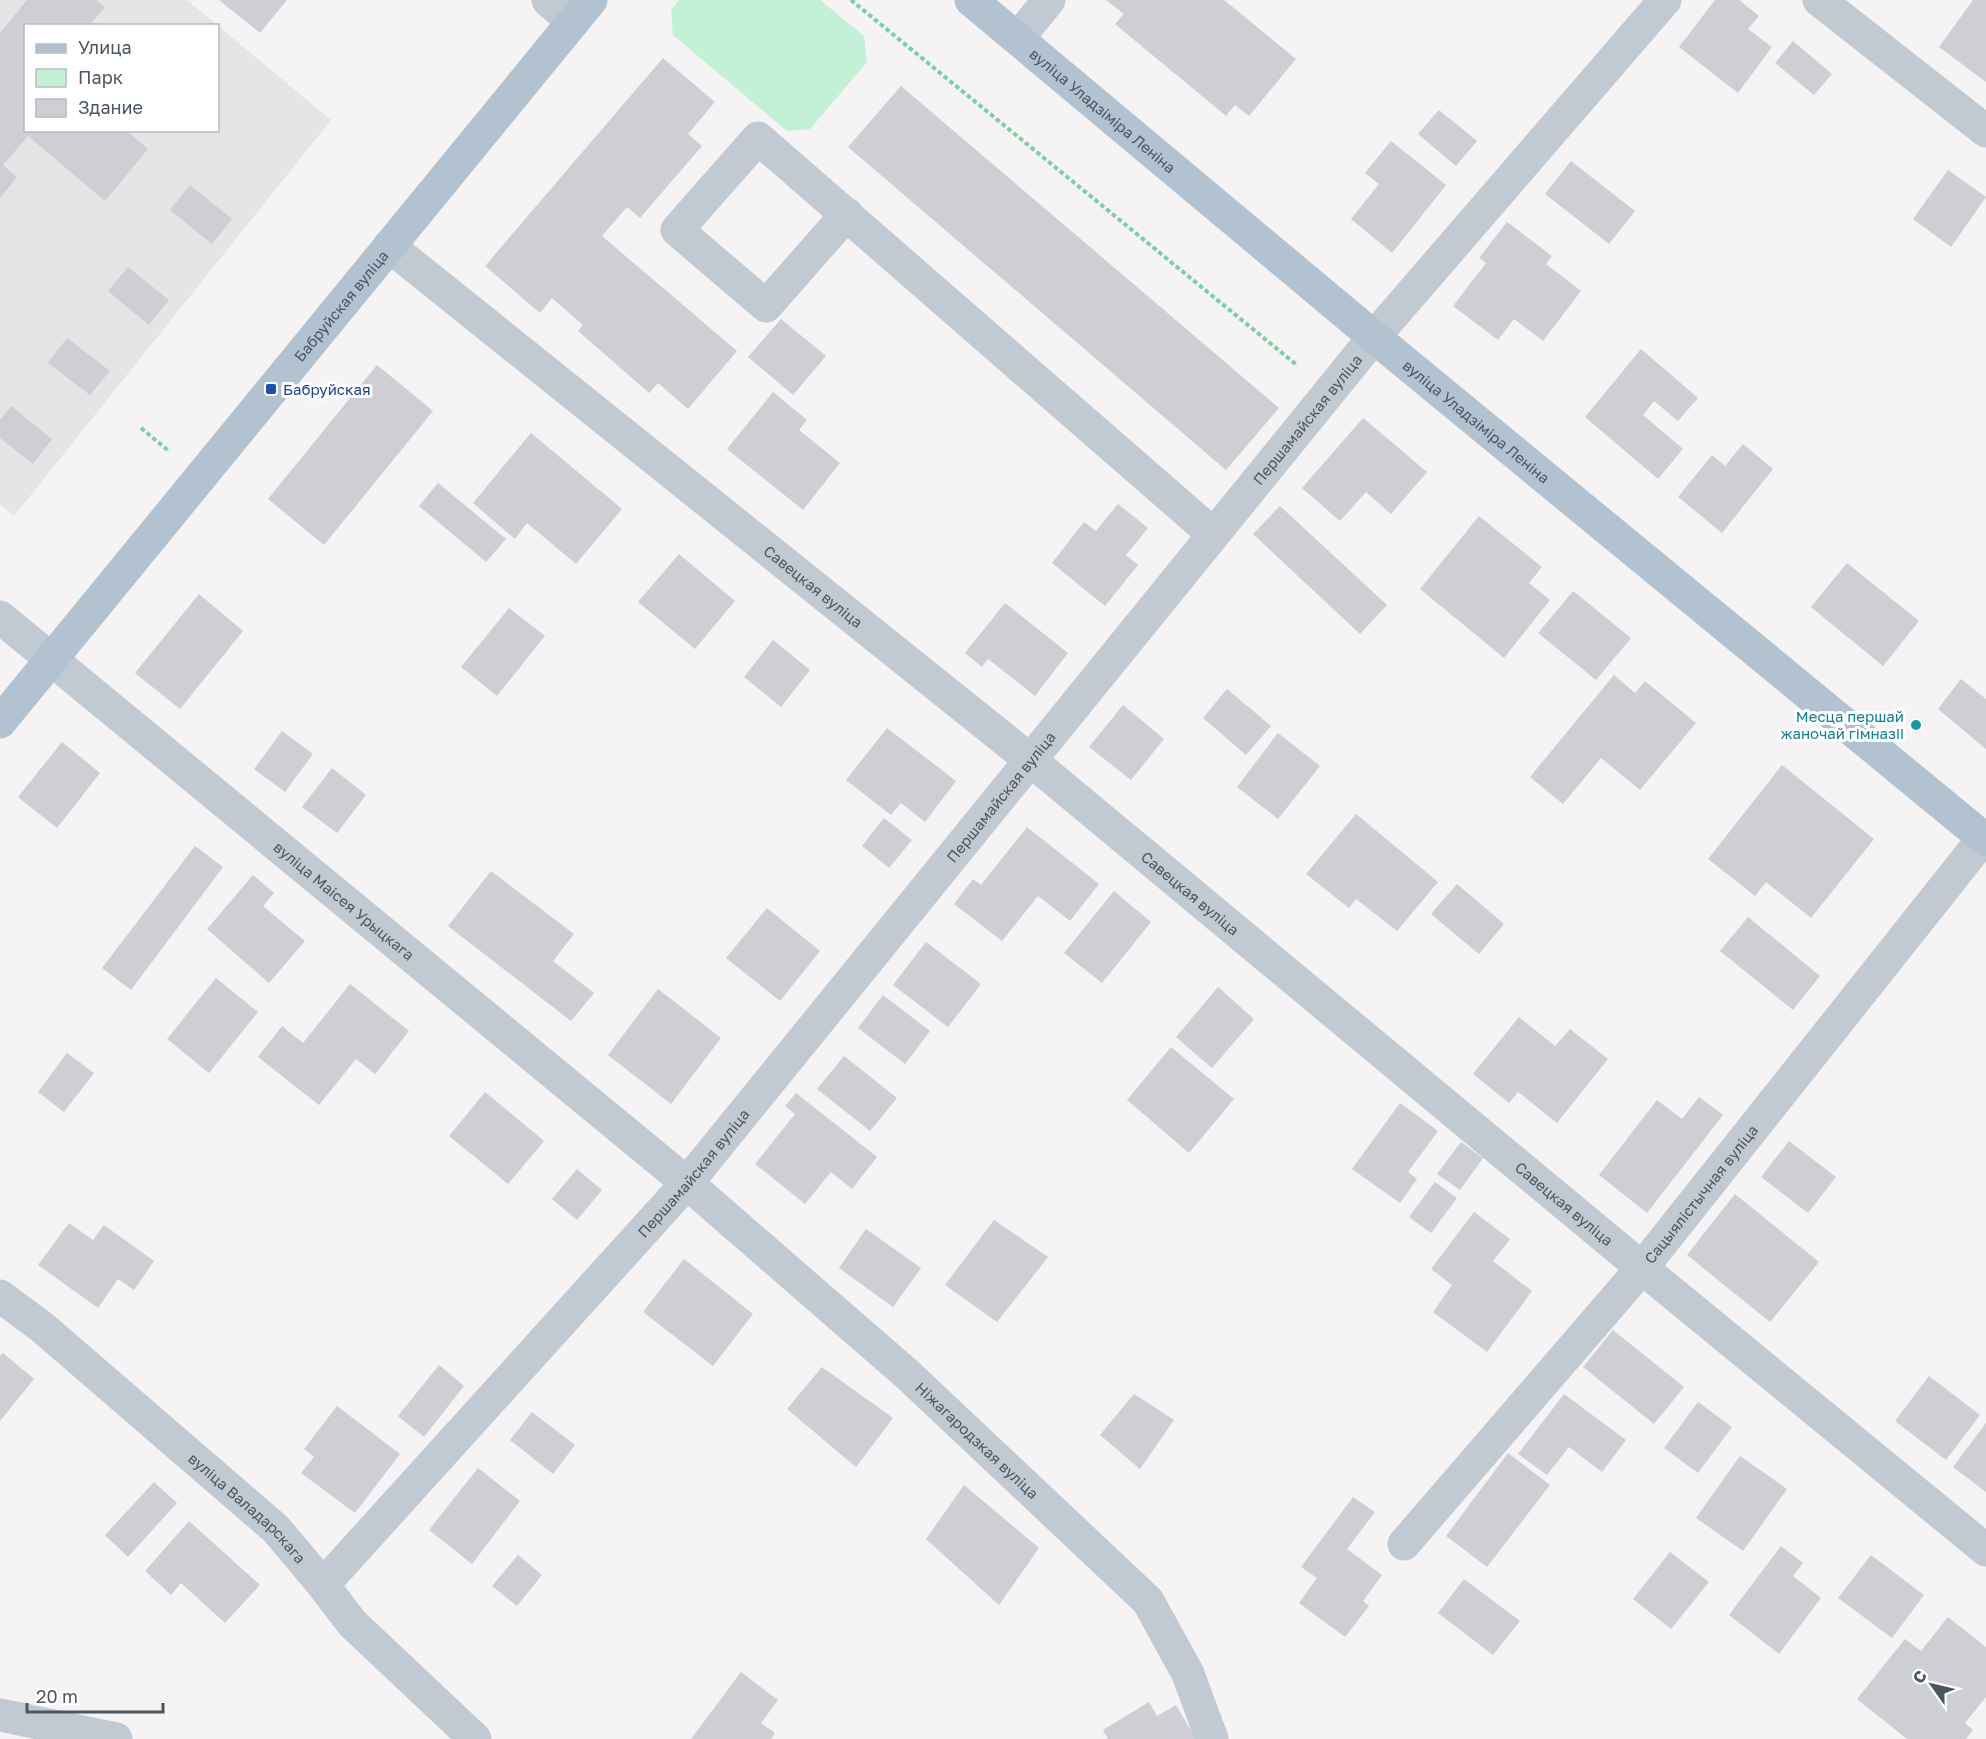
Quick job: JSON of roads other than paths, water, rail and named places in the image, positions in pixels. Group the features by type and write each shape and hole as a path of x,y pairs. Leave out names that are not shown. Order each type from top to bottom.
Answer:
{"main road":[{"name":"вуліца Уладзіміра Леніна","path":"971,0 1374,337 1985,838"},
{"name":"Бабруйская вуліца","path":"0,722 582,11"}],"street":[{"path":"548,0 582,11"},
{"path":"1018,38 1049,0"},
{"name":"Першамайская вуліца","path":"323,1585 687,1183 1329,391 1665,0"},
{"path":"1819,0 1986,131"},
{"path":"847,214 766,306 677,230 758,138 847,214 1213,534"},
{"name":"Савецкая вуліца","path":"389,246 1029,759 1986,1550"},
{"name":"вуліца Маісея Урыцкага","path":"0,617 687,1183"},
{"name":"Сацыялістычная вуліца","path":"1404,1544 1642,1268 1985,838"},
{"name":"Ніжагародзкая вуліца","path":"687,1183 907,1374 1148,1601 1188,1674 1212,1739"},
{"name":"вуліца Валадарскага","path":"0,1296 43,1328 276,1529 352,1623 475,1739"},
{"path":"0,1715 116,1739"}],"place":[{"name":"Бабруйская","path":"271,389"},
{"name":"Месца першай жаночай гімназіі","path":"1916,725"}]}
